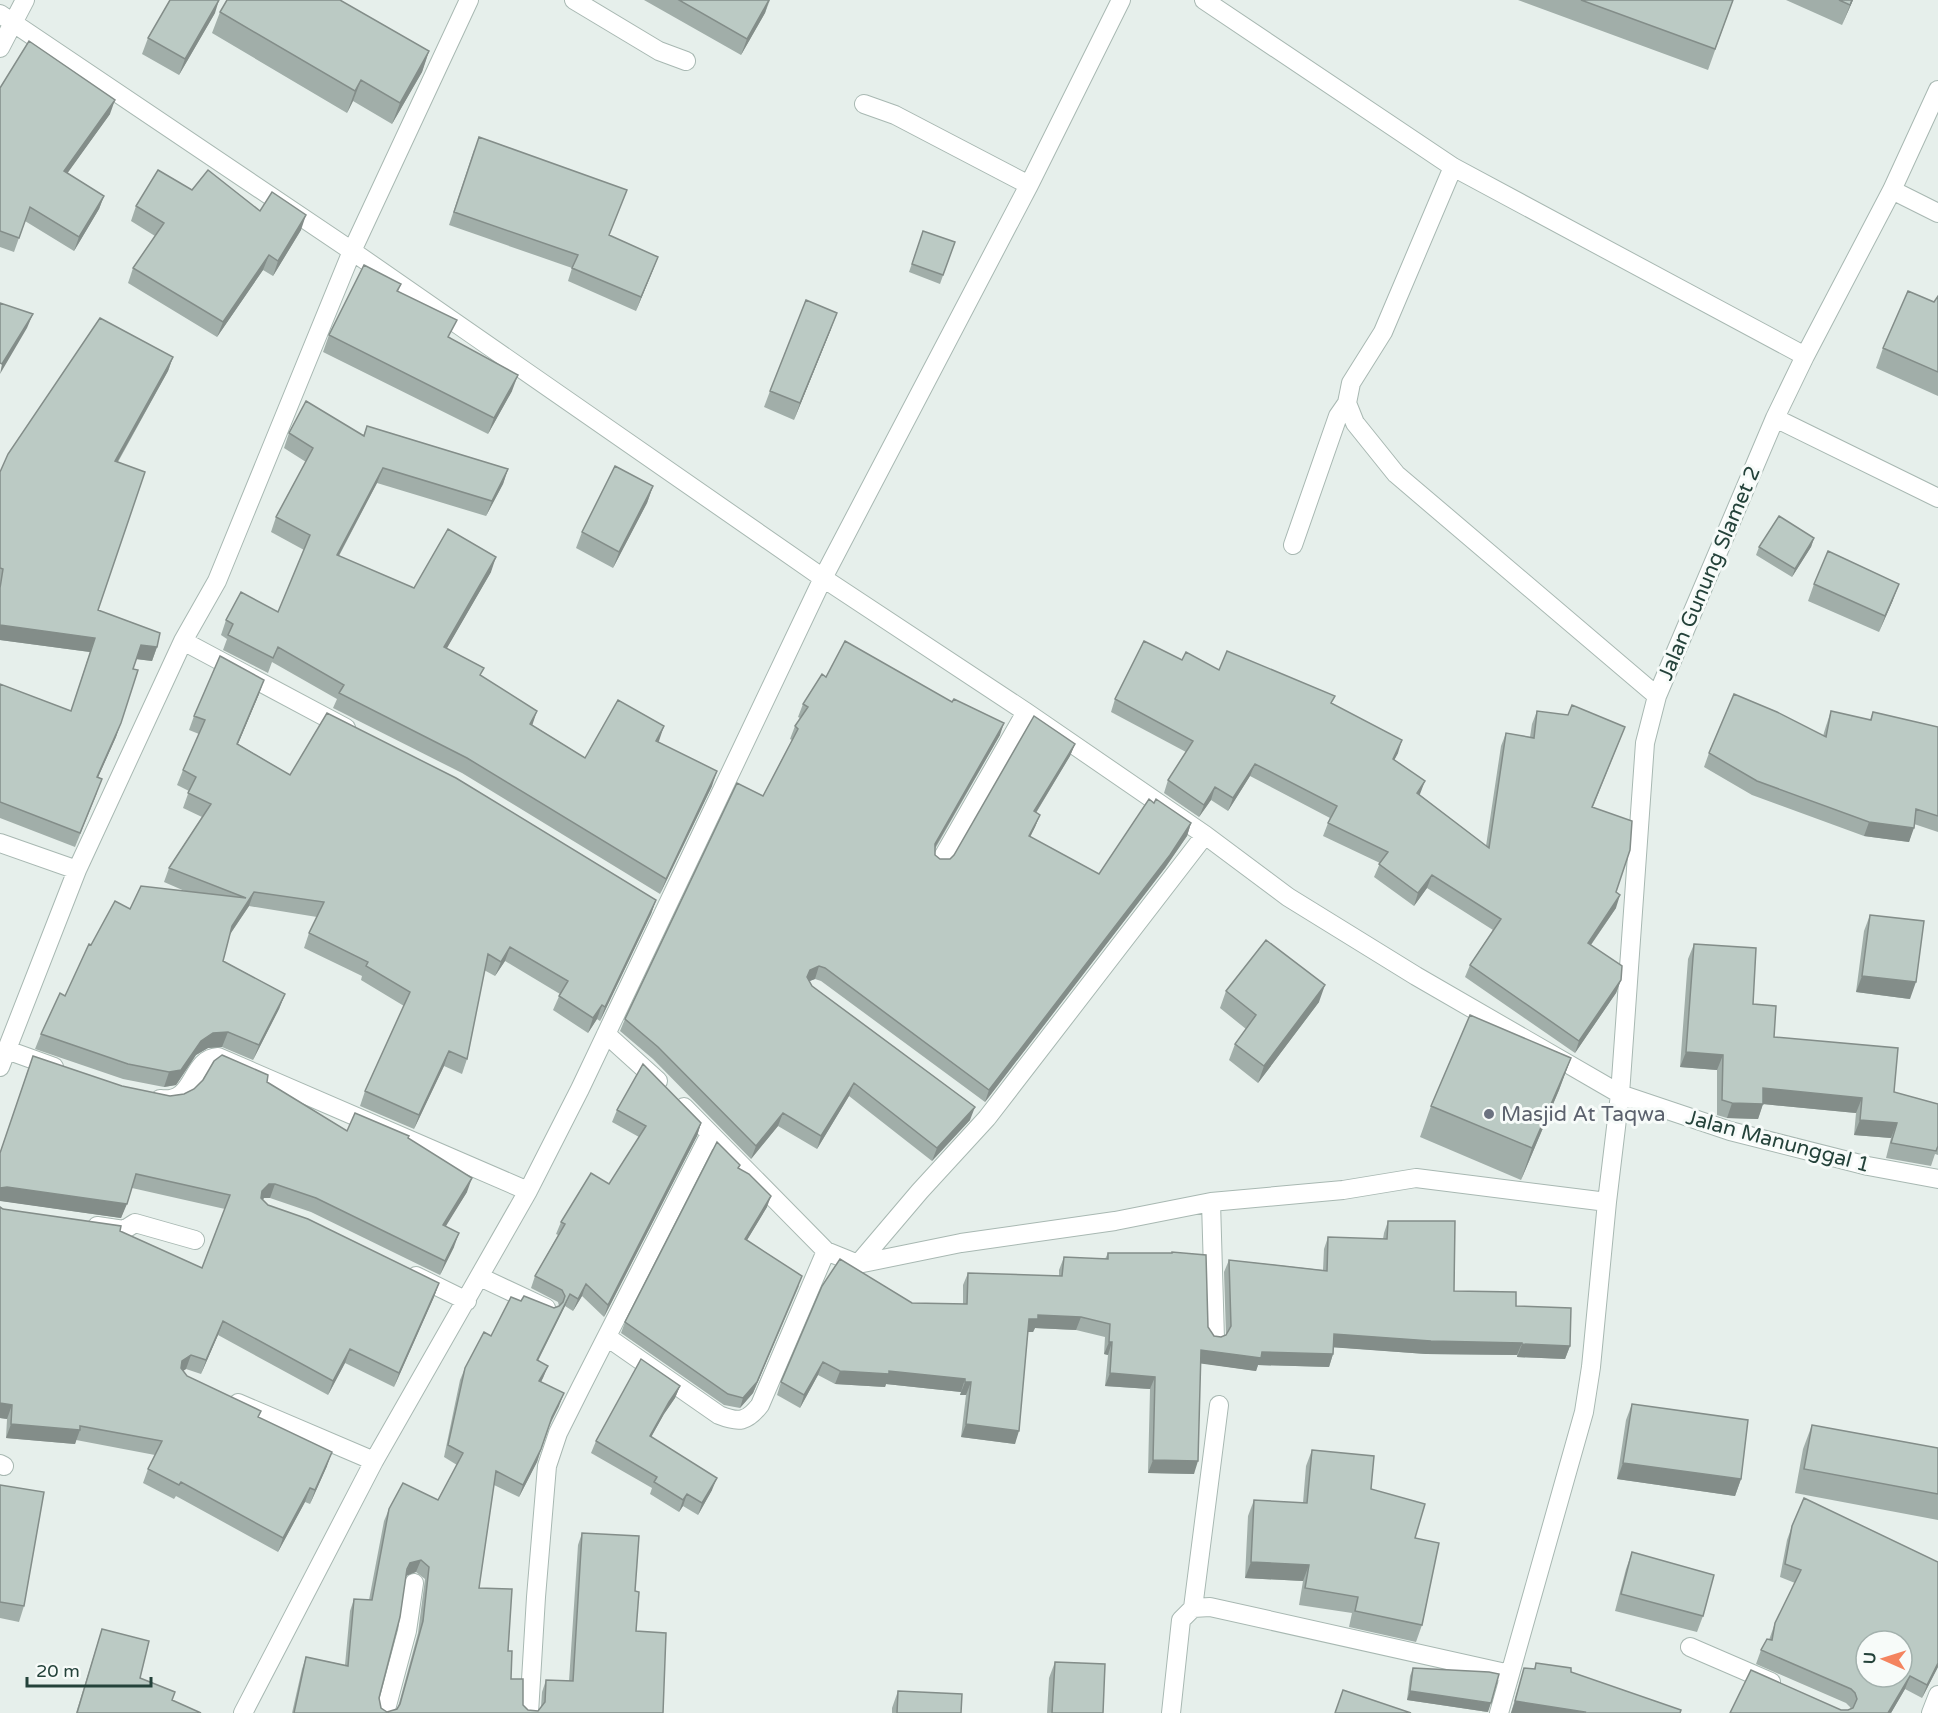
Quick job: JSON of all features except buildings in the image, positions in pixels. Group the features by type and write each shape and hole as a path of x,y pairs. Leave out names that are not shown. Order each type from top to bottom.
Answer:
{"street":[{"path":"0,48 6,18 26,0"},
{"path":"74,1074 4,1058 77,870 183,641 217,581 352,251 469,0"},
{"path":"574,0 659,51 686,61"},
{"path":"243,1713 374,1461 528,1191 606,1034 659,906 823,578 1029,185 1121,0"},
{"path":"1204,0 1453,167 1804,356"},
{"name":"Jalan Manunggal 1","path":"6,18 352,251 823,578 1026,712 1205,835 1288,897 1416,976 1620,1094 1730,1131 1868,1166 1938,1179"},
{"name":"Jalan Gunung Slamet 2","path":"1498,1713 1584,1413 1620,1094 1645,743 1657,696 1775,418 1804,356 1892,190 1938,90"},
{"path":"864,104 895,115 1029,185"},
{"path":"1293,545 1338,416 1347,403 1351,383 1383,332 1453,167"},
{"path":"1892,190 1938,213"},
{"path":"1347,403 1355,423 1396,474 1657,696"},
{"path":"1775,418 1938,498"},
{"path":"183,641 359,735"},
{"path":"940,862 1026,712"},
{"path":"858,1264 982,1115 1205,835"},
{"path":"0,843 77,870"},
{"path":"606,1034 645,1067 826,1251 858,1264 961,1243 1115,1221 1211,1202 1343,1190 1416,1178 1607,1202"},
{"path":"141,1095 164,1100 174,1099 182,1095 203,1063 218,1057 528,1191"},
{"path":"529,1713 547,1466 558,1433 710,1134"},
{"path":"1211,1202 1215,1339"},
{"path":"79,1224 124,1230 135,1223 195,1240"},
{"path":"607,1337 719,1415 731,1420 751,1416 760,1405 826,1251"},
{"path":"403,1269 467,1300"},
{"path":"480,1276 549,1309"},
{"path":"218,1394 374,1461"},
{"path":"1171,1713 1181,1620 1193,1608 1219,1405"},
{"path":"385,1713 407,1631 414,1583"},
{"path":"1193,1608 1210,1607 1509,1674"},
{"path":"1690,1647 1787,1689"},
{"path":"1931,1713 1938,1695"}],"place":[{"name":"Masjid At Taqwa","path":"1489,1114"}]}
